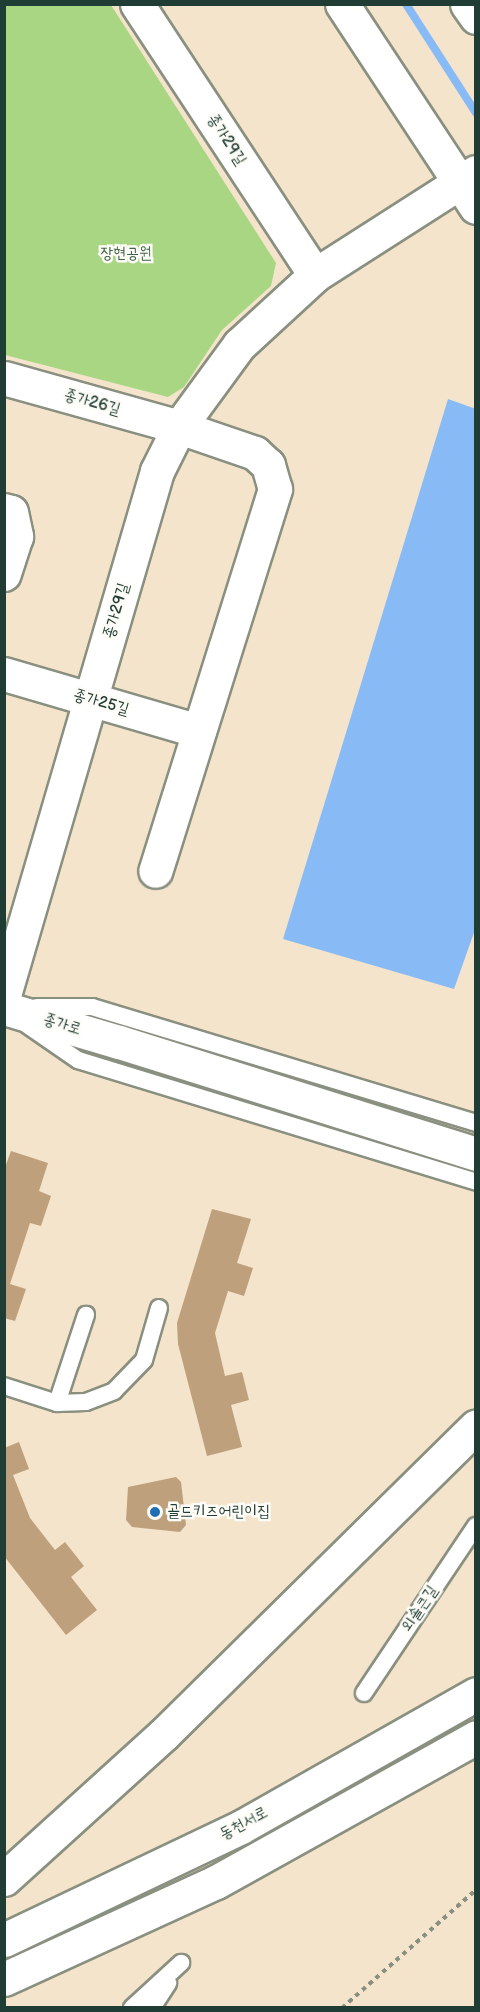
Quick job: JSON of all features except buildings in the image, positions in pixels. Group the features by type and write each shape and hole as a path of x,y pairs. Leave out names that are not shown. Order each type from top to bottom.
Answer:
{"street":[{"name":"종가29길","path":"136,4 315,275"},
{"name":"종가29길","path":"4,995 157,471 179,427 239,345 315,275 471,184 342,4"},
{"path":"467,4 476,17"},
{"name":"종가26길","path":"4,378 179,427 255,453 268,465 275,489 155,871"},
{"path":"4,510 11,512 16,536 4,574"},
{"name":"종가25길","path":"4,674 91,701 199,730"},
{"name":"종가로","path":"4,1008 476,1154"},
{"path":"4,1879 164,1734 476,1426"},
{"name":"동천서로","path":"4,1940 241,1827 476,1694"},
{"path":"4,1979 216,1882 476,1737"}],"lane":[{"path":"4,1008 92,1008 476,1123"},
{"path":"4,1008 78,1060 476,1182"},
{"path":"4,1386 57,1403 86,1402 114,1390 144,1360 159,1308"},
{"path":"57,1403 86,1315"},
{"name":"외솔큰길","path":"364,1693 476,1526"},
{"path":"132,2007 181,1963 152,2007"}],"path":[{"path":"342,2007 476,1890"}],"green space":[{"name":"장현공원","path":"4,5 111,5 276,263 271,286 222,330 184,387 168,397 5,355"}],"water":[{"path":"448,399 476,409 476,927 454,989 283,939"}],"waterway":[{"path":"406,4 476,113"}],"place":[{"name":"골드키즈어린이집","path":"155,1512"}]}
